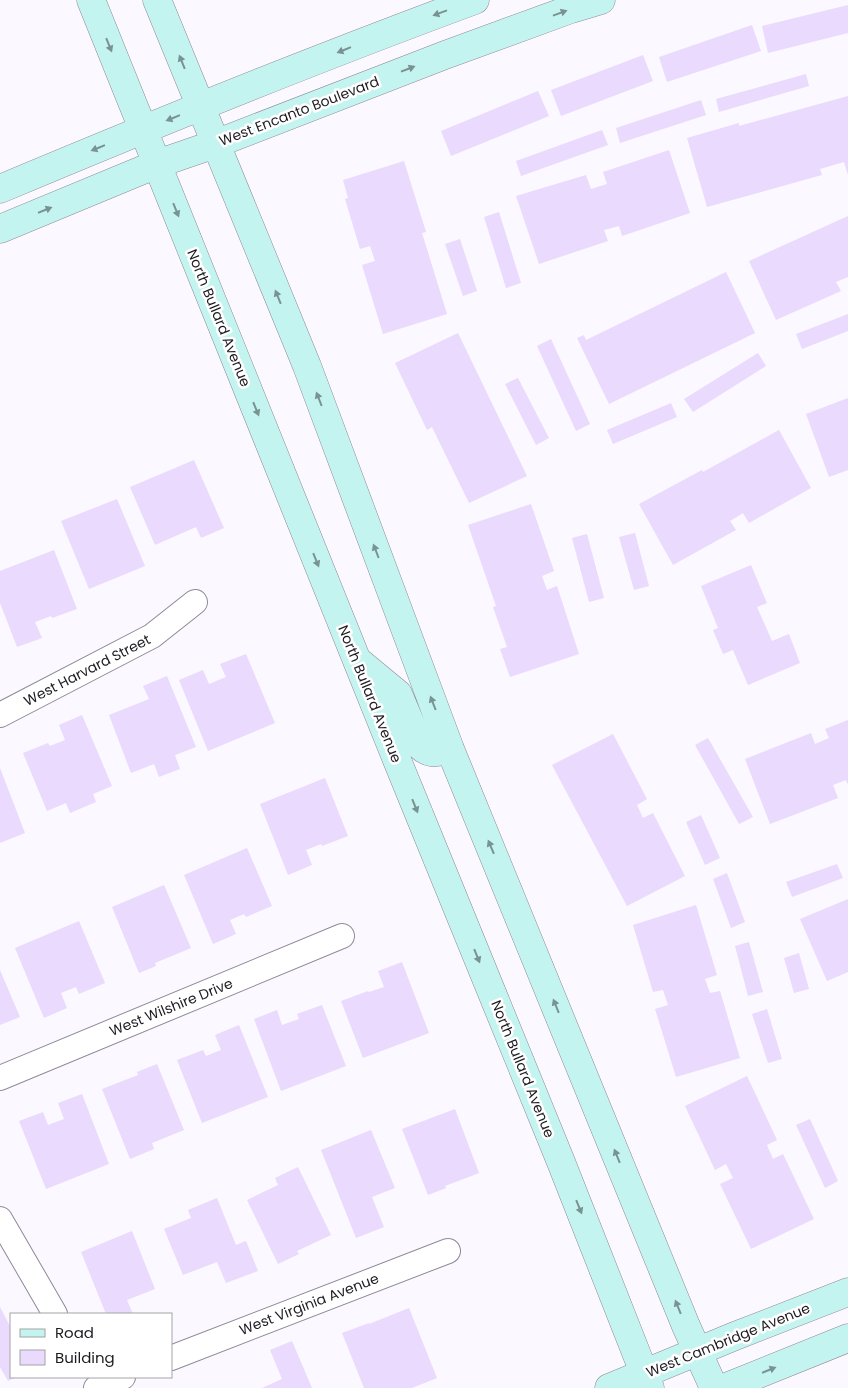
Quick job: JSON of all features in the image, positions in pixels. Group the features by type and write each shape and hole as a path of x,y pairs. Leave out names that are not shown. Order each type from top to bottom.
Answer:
{"main road":[{"name":"North Bullard Avenue","path":"91,0 356,660 561,1162 647,1380"},
{"path":"157,0 307,366 450,749 714,1388"},
{"path":"0,189 201,106 474,0"},
{"name":"West Encanto Boulevard","path":"0,229 157,164 215,144 454,51 601,0"},
{"path":"356,660 398,694 420,746 426,752 436,753 450,749"},
{"name":"West Cambridge Avenue","path":"609,1388 647,1380 698,1352 848,1292"},
{"path":"724,1388 848,1338"}],"street":[{"name":"West Harvard Street","path":"0,715 152,636 195,602"},
{"name":"West Wilshire Drive","path":"0,1078 342,936"},
{"path":"0,1219 55,1313"},
{"name":"West Virginia Avenue","path":"172,1358 448,1251"},
{"path":"96,1385 120,1378"}],"building":[{"path":"848,5 848,33 768,53 762,26"},
{"path":"752,25 761,51 667,82 659,57"},
{"path":"643,55 653,81 561,116 551,90"},
{"path":"806,74 809,86 719,112 716,99"},
{"path":"538,91 549,116 451,156 441,131"},
{"path":"848,96 848,175 844,162 820,169 822,175 707,207 687,138 739,123 739,126"},
{"path":"701,100 706,115 620,143 616,128"},
{"path":"602,130 608,145 521,176 516,161"},
{"path":"669,150 690,213 622,236 619,226 604,230 608,241 539,264 516,196 586,175 591,189 607,184 603,172"},
{"path":"404,161 426,232 422,233 447,314 383,334 362,265 375,261 370,246 360,249 345,199 348,198 343,180"},
{"path":"499,212 521,283 506,288 484,217"},
{"path":"848,216 848,277 836,282 841,291 776,320 749,261"},
{"path":"460,239 477,291 463,296 445,244"},
{"path":"726,272 755,333 609,404 577,338 584,335 586,340"},
{"path":"848,314 848,331 802,349 796,334"},
{"path":"458,333 527,476 469,503 432,427 427,430 395,363"},
{"path":"551,339 590,424 576,431 537,346"},
{"path":"758,353 766,366 693,412 684,399"},
{"path":"518,378 549,438 536,445 505,384"},
{"path":"848,398 848,470 829,477 806,414"},
{"path":"671,403 677,417 613,444 607,430"},
{"path":"779,430 811,488 749,523 743,513 730,521 736,530 673,565 639,504 702,470 703,472"},
{"path":"194,460 224,528 201,538 196,527 155,545 130,487"},
{"path":"117,499 145,566 89,589 61,521"},
{"path":"531,504 554,571 542,576 547,590 557,586 579,654 510,677 500,649 507,647 493,607 496,606 468,525"},
{"path":"635,533 649,586 634,590 619,537"},
{"path":"587,534 604,598 589,602 572,538"},
{"path":"54,550 77,609 35,622 42,638 17,647 0,603 0,571"},
{"path":"751,565 767,603 757,607 772,641 789,634 800,663 748,685 733,650 723,654 713,630 718,628 701,586"},
{"path":"246,654 275,723 208,751 179,680 203,670 209,684 226,677 220,664"},
{"path":"167,676 196,747 175,755 180,769 159,777 154,764 131,773 109,715 149,699 143,686"},
{"path":"82,715 112,786 93,794 96,802 70,813 66,803 47,811 23,753 48,743 50,746 65,740 59,725"},
{"path":"848,720 848,785 846,780 833,785 838,798 770,824 745,759 811,733 815,744 829,738 825,729"},
{"path":"613,734 647,799 637,805 643,818 653,813 685,876 627,906 552,765"},
{"path":"708,738 753,817 739,824 695,745"},
{"path":"0,768 25,833 0,843"},
{"path":"325,778 348,836 306,850 312,865 288,875 260,804"},
{"path":"701,815 720,858 705,865 686,822"},
{"path":"247,848 272,906 246,917 244,914 230,920 236,934 213,944 184,875"},
{"path":"837,864 843,878 792,897 786,882"},
{"path":"727,873 745,922 731,928 713,879"},
{"path":"164,885 191,948 155,963 156,966 139,973 112,907"},
{"path":"848,899 848,972 827,981 800,919"},
{"path":"696,905 717,975 705,979 710,993 720,991 740,1058 676,1077 655,1009 668,1005 663,990 653,992 633,925"},
{"path":"79,921 105,983 79,994 76,987 61,993 67,1008 44,1018 15,948"},
{"path":"749,942 763,992 748,996 735,946"},
{"path":"799,953 809,989 794,993 784,958"},
{"path":"402,962 429,1033 363,1058 341,1001 384,987 378,971"},
{"path":"0,970 20,1017 0,1025"},
{"path":"322,1005 346,1066 281,1091 254,1019 277,1010 282,1025 299,1019 297,1014"},
{"path":"767,1009 782,1059 768,1063 752,1014"},
{"path":"239,1025 268,1097 202,1123 177,1060 203,1050 206,1056 221,1050 215,1035"},
{"path":"157,1064 184,1130 152,1143 154,1149 130,1159 102,1089 138,1075 137,1072"},
{"path":"747,1076 777,1140 767,1145 773,1159 783,1154 814,1219 751,1249 720,1184 733,1178 726,1164 715,1170 685,1106"},
{"path":"82,1094 109,1164 46,1189 19,1121 43,1112 48,1125 64,1119 58,1103"},
{"path":"455,1109 479,1173 445,1186 446,1188 428,1195 402,1129"},
{"path":"810,1119 838,1181 825,1188 796,1125"},
{"path":"371,1130 395,1188 372,1197 384,1227 356,1238 321,1150"},
{"path":"298,1167 331,1235 297,1251 299,1254 278,1264 247,1200 278,1185 275,1178"},
{"path":"217,1198 236,1245 246,1241 258,1271 226,1283 217,1262 183,1275 164,1229 191,1218 188,1210"},
{"path":"132,1231 155,1289 127,1300 133,1313 106,1313 81,1252"},
{"path":"0,1307 10,1326 10,1378 14,1378 8,1381 0,1367"},
{"path":"409,1308 437,1378 412,1388 364,1388 342,1333"},
{"path":"292,1341 312,1388 262,1388 282,1379 270,1350"}]}
